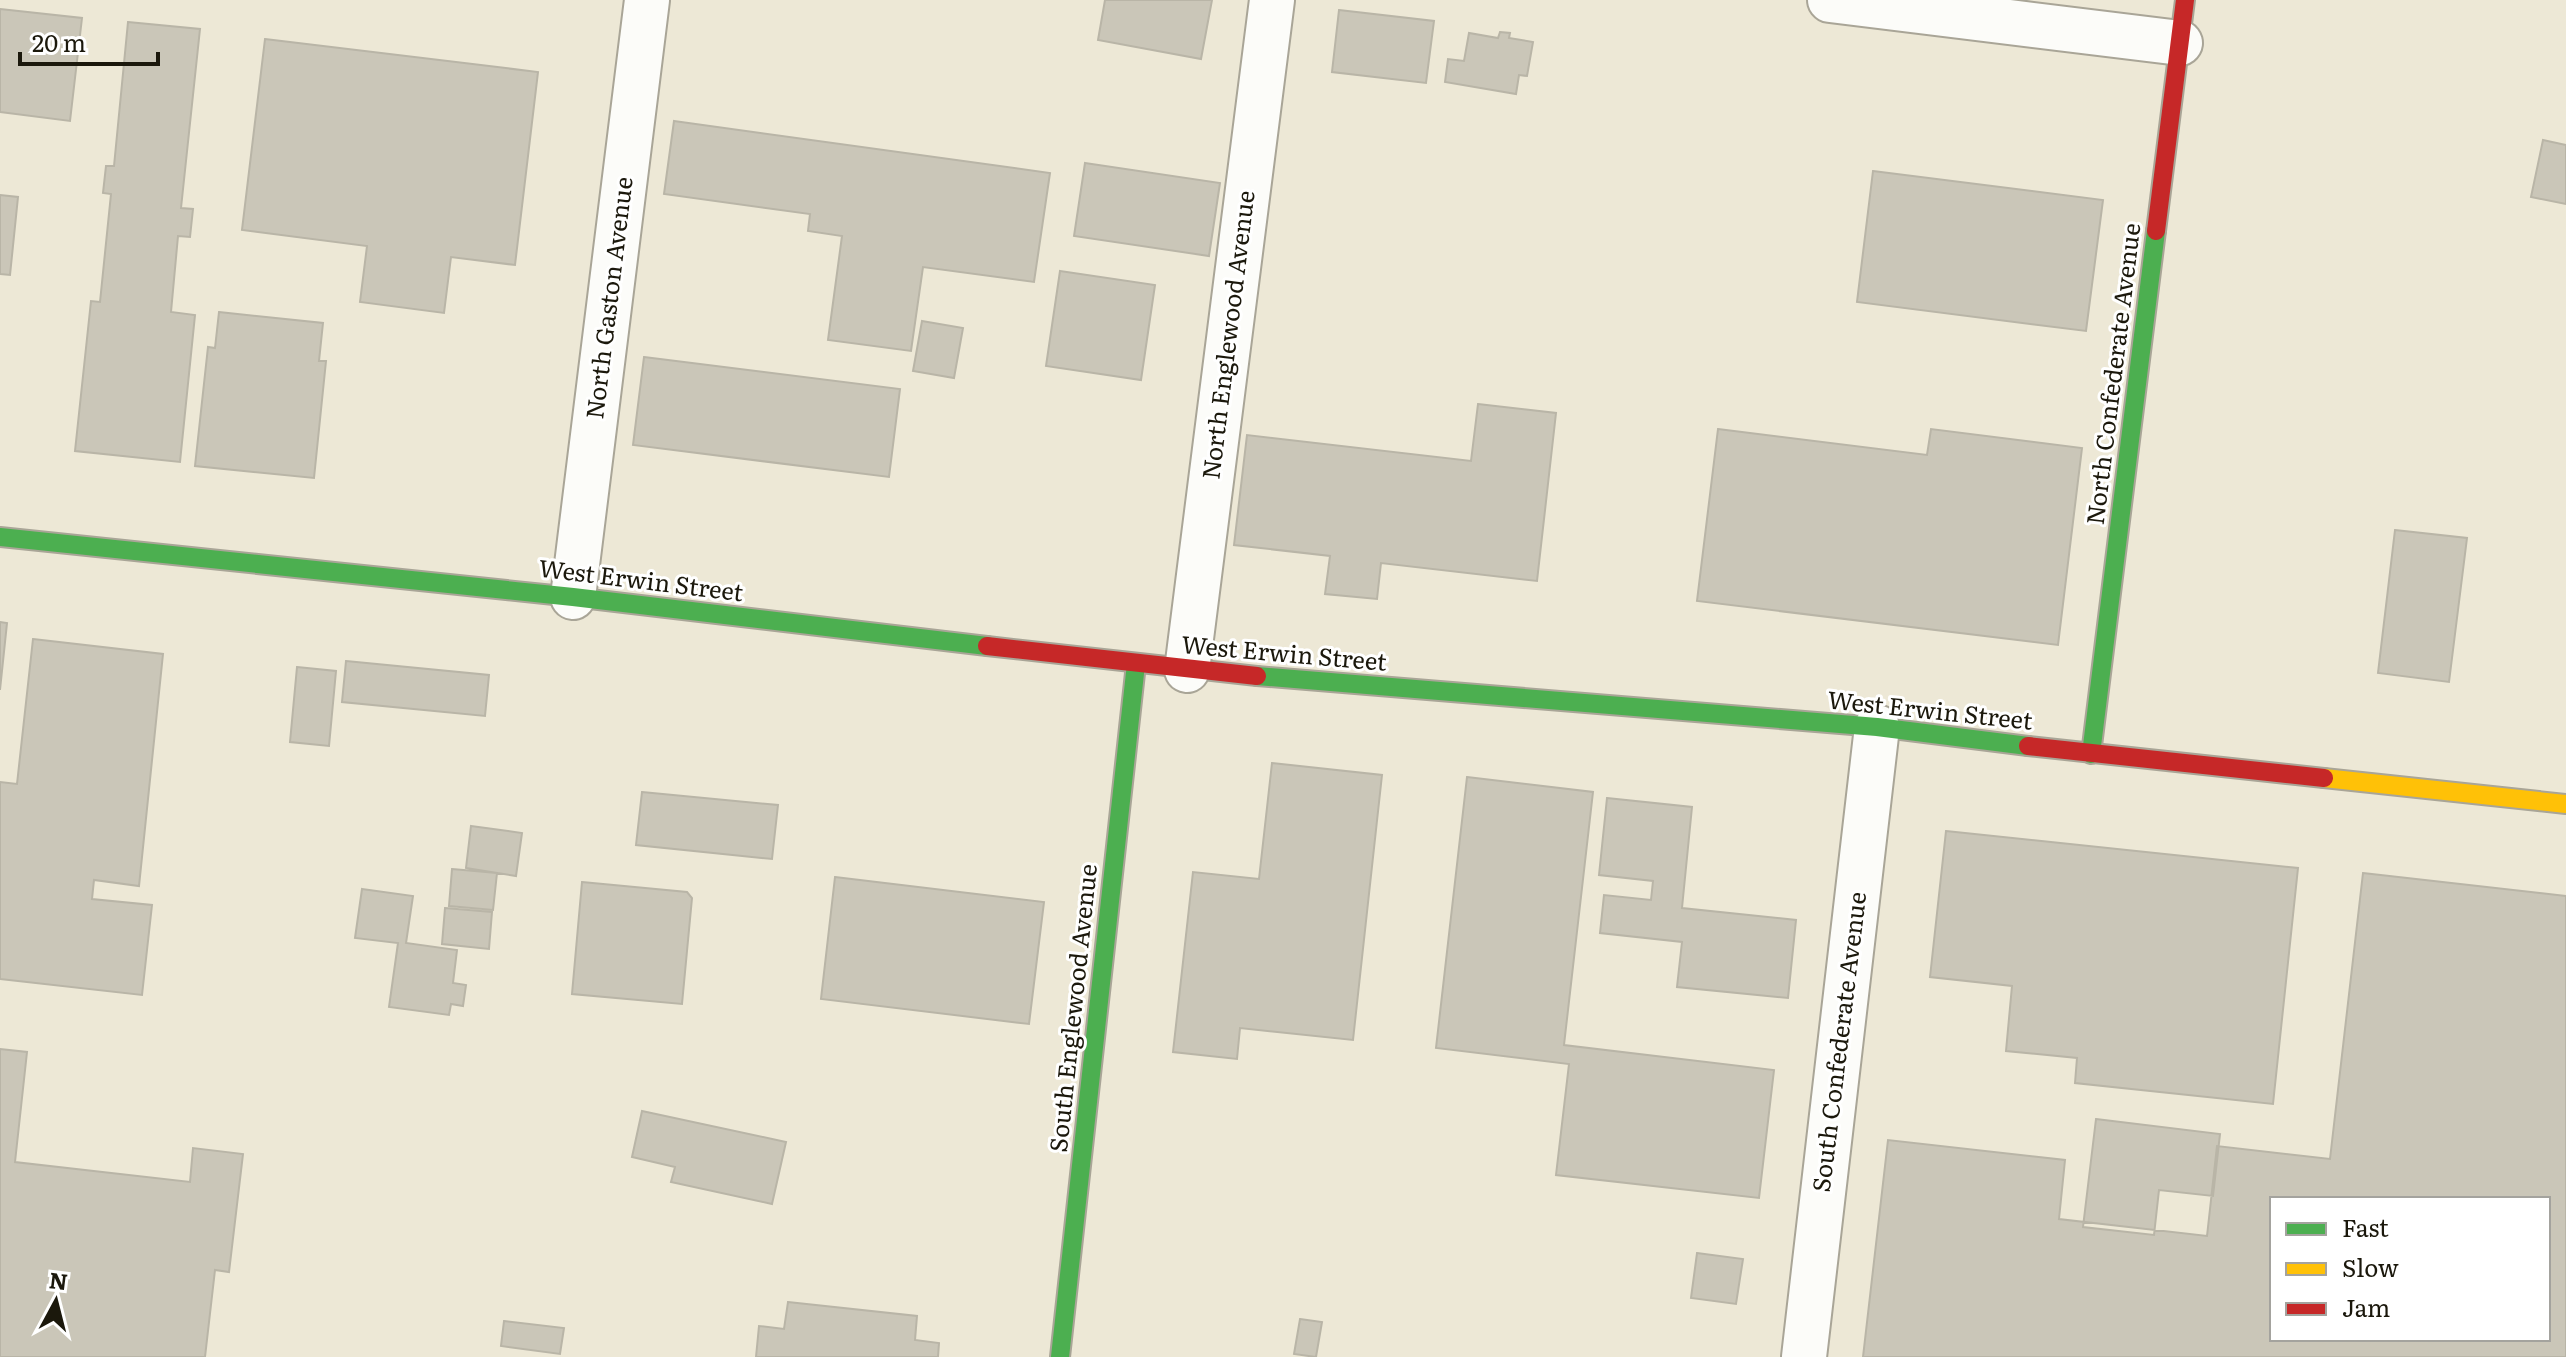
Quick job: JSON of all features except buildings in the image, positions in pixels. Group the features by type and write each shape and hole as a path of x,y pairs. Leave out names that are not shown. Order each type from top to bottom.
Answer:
{"main road":[{"name":"North Confederate Avenue","path":"2091,754 2185,0"},
{"name":"West Erwin Street","path":"0,537 573,597 1187,670 1877,727 2091,754 2566,804"},
{"name":"South Englewood Avenue","path":"1060,1357 1136,664"}],"street":[{"name":"North Gaston Avenue","path":"573,597 647,0"},
{"name":"North Englewood Avenue","path":"1187,670 1272,0"},
{"path":"1830,0 2180,43"},
{"name":"South Confederate Avenue","path":"1804,1357 1877,727"}],"traffic: fast":[{"path":"2091,754 2156,231"},
{"path":"0,537 573,597 987,646"},
{"path":"1060,1357 1136,664"},
{"path":"1257,676 1877,727 2028,746"}],"traffic: slow":[{"path":"2324,778 2566,804"}],"traffic: jam":[{"path":"2156,231 2185,0"},
{"path":"987,646 1257,676"},
{"path":"2028,746 2324,778"}]}
